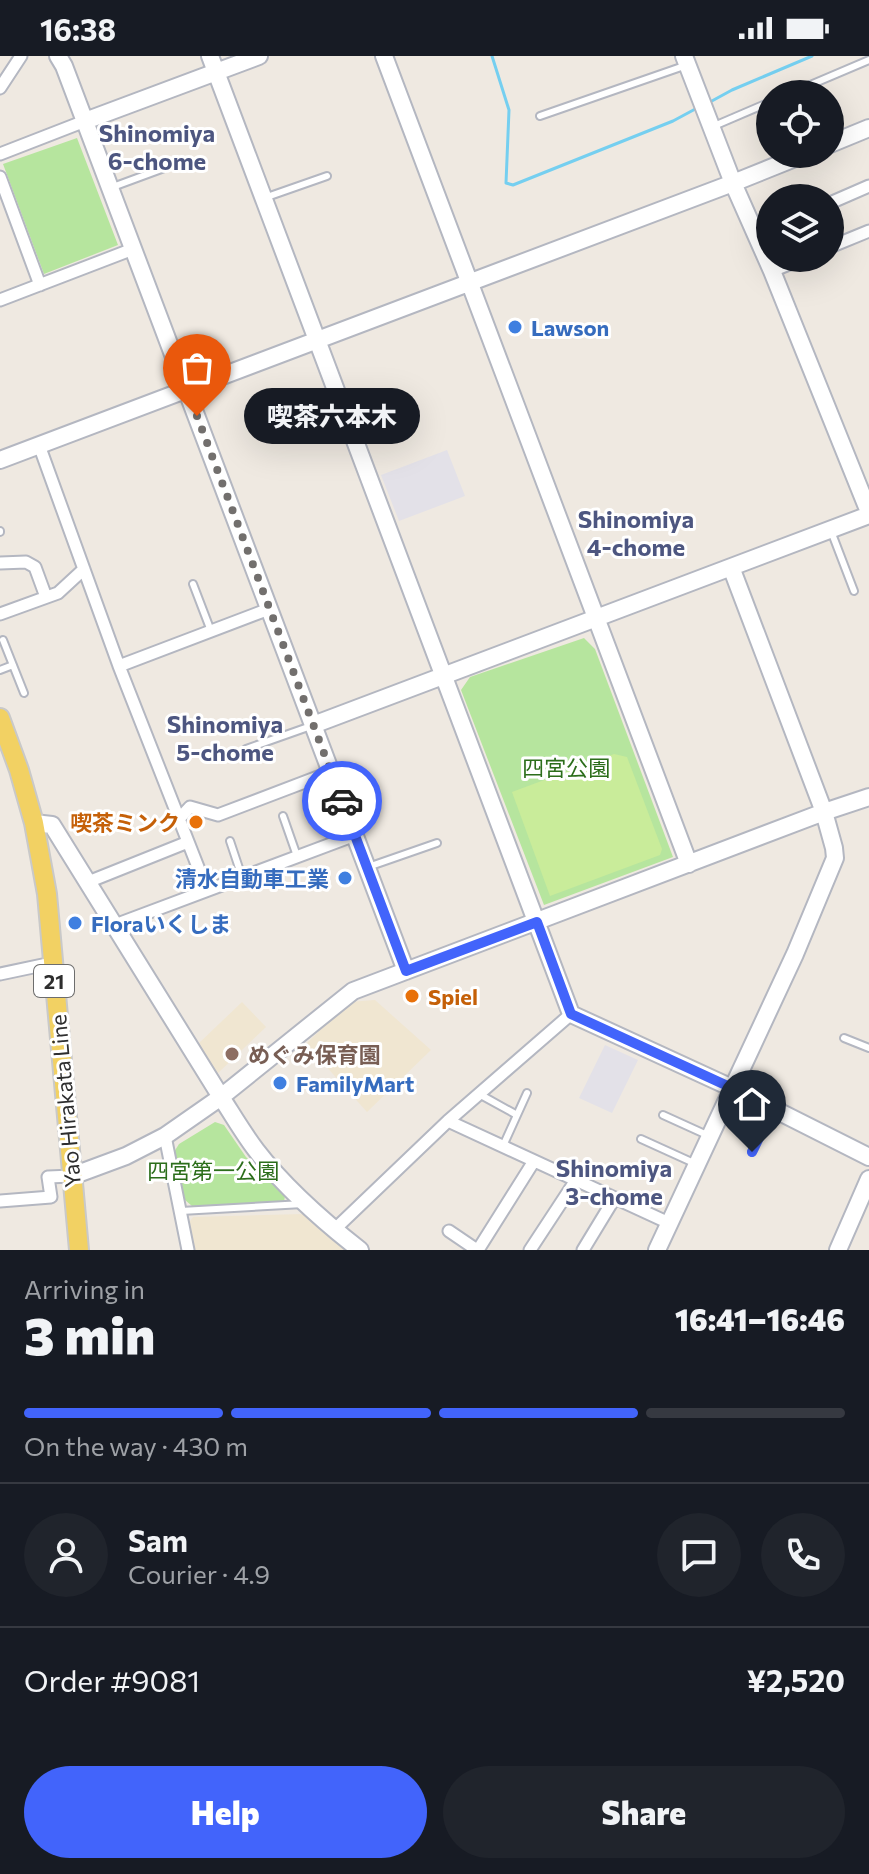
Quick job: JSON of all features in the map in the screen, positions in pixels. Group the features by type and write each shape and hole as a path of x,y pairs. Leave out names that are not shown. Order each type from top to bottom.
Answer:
{"main road":[{"name":"Yao Hirakata Line","path":"0,718 34,823 47,894 79,1250"}],"street":[{"path":"0,88 21,56"},
{"path":"58,56 406,971"},
{"path":"384,56 689,864"},
{"path":"0,154 85,121 213,64 255,57"},
{"path":"685,60 733,183 756,219"},
{"path":"213,64 571,1014 732,1088 869,1157"},
{"path":"844,138 869,128"},
{"path":"0,460 770,168"},
{"path":"0,177 40,285"},
{"path":"844,197 869,186"},
{"path":"844,241 869,231"},
{"path":"0,300 133,249"},
{"path":"313,725 869,513 863,477 772,272"},
{"path":"39,445 119,666 207,890"},
{"path":"0,563 26,562 35,567 46,597"},
{"path":"657,1250 795,954 835,858 824,812 731,567"},
{"path":"0,614 58,593 84,569"},
{"path":"119,666 269,609"},
{"path":"179,819 190,807 218,815 331,772"},
{"path":"0,1201 51,1197 48,1177 72,1176 126,1156 165,1136 221,1097 353,991 869,797"},
{"path":"34,823 52,825 256,1151 306,1204 360,1250"},
{"path":"115,925 355,835"},
{"path":"88,882 188,842"},
{"path":"0,974 52,963"},
{"path":"334,1230 448,1121 571,1014"},
{"path":"448,1121 669,1223"},
{"path":"165,1136 188,1250"},
{"path":"449,1231 477,1250 534,1161"},
{"path":"838,1250 869,1179"},
{"path":"530,1250 576,1180"},
{"path":"583,1250 614,1199"}],"lane":[{"path":"540,116 685,60"},
{"path":"822,80 869,60"},
{"path":"711,127 756,108"},
{"path":"110,188 167,167"},
{"path":"264,198 327,176"},
{"path":"831,529 854,591"},
{"path":"193,584 211,631"},
{"path":"3,640 24,693"},
{"path":"0,670 13,665"},
{"path":"246,749 313,725"},
{"path":"283,816 297,856"},
{"path":"230,841 242,877"},
{"path":"367,867 437,843"},
{"path":"844,1038 869,1048"},
{"path":"503,1146 527,1093"},
{"path":"479,1094 517,1115"},
{"path":"752,1152 773,1109"},
{"path":"663,1115 710,1136"},
{"path":"641,1139 697,1164"},
{"path":"181,1211 306,1204"}],"shaded area":[{"path":"447,450 465,496 399,521 381,475"},
{"path":"375,1000 431,1050 367,1112 306,1044 349,1002"},
{"path":"242,1002 266,1027 216,1075 198,1044"},
{"path":"605,1045 638,1060 612,1113 579,1098"},
{"path":"304,1214 348,1250 194,1250 188,1224 193,1217"}],"green space":[{"path":"77,138 118,245 44,274 3,164"},
{"name":"四宮公園","path":"584,638 595,649 673,857 544,905 461,690 470,677"},
{"path":"614,754 627,757 662,849 660,855 550,896 512,792"},
{"name":"四宮第一公園","path":"215,1122 224,1125 246,1157 285,1195 284,1203 192,1206 185,1200 174,1152 179,1144"}],"waterway":[{"path":"492,56 509,110 506,183 513,185 673,121 699,107"},
{"path":"710,102 812,56"}],"way so far":[{"path":"197,416 342,801"}],"place":[{"name":"Lawson","path":"515,327"},
{"name":"喫茶六本木","path":"197,416"},
{"name":"喫茶ミンク","path":"196,822"},
{"name":"清水自動車工業","path":"345,878"},
{"name":"Floraいくしま","path":"75,923"},
{"name":"Spiel","path":"412,996"},
{"name":"めぐみ保育園","path":"232,1054"},
{"name":"FamilyMart","path":"280,1083"}],"district":[{"name":"Shinomiya 6-chome","path":"157,146"},
{"name":"Shinomiya 4-chome","path":"636,532"},
{"name":"Shinomiya 5-chome","path":"225,737"},
{"name":"Shinomiya 3-chome","path":"614,1181"}],"route":[{"path":"342,801 406,971 537,922 571,1014 773,1109 752,1152"}]}
